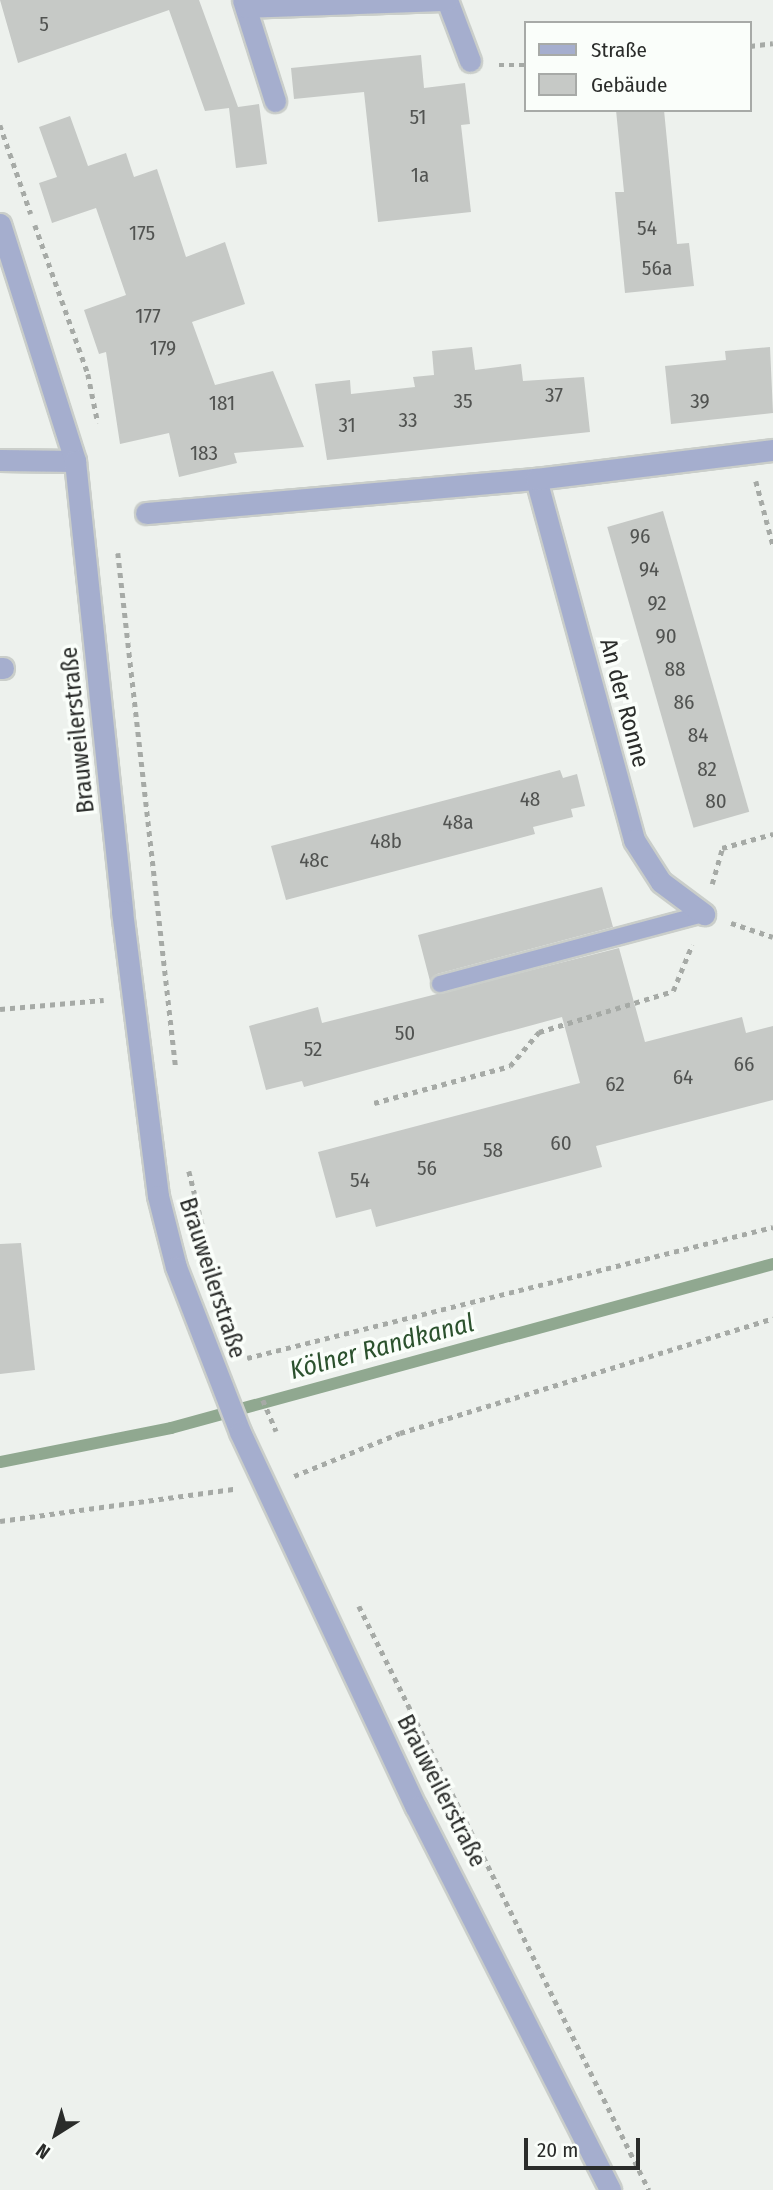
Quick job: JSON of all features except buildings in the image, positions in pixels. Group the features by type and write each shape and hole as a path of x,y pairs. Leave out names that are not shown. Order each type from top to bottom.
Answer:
{"street":[{"path":"275,101 245,4 447,0 470,61"},
{"name":"Brauweilerstraße","path":"0,224 75,461 158,1196 176,1266 240,1432 416,1807 610,2190"},
{"path":"146,513 536,479 773,450"},
{"path":"0,460 75,461"},
{"name":"An der Ronne","path":"536,479 634,839 661,882 704,914"}],"lane":[{"path":"440,984 704,914"}],"path":[{"path":"752,46 773,43"},
{"path":"749,453 773,545"},
{"path":"116,545 127,596 176,1073"},
{"path":"374,1103 510,1066 539,1032 673,991 704,914 722,849 773,834"},
{"path":"704,914 773,937"},
{"path":"0,1009 81,1002"},
{"path":"188,1167 217,1284"},
{"path":"247,1358 773,1227"},
{"path":"0,1521 265,1485 400,1433 773,1318"},
{"path":"241,1346 250,1369"},
{"path":"274,1423 281,1445"},
{"path":"288,1466 298,1489"},
{"path":"355,1600 649,2190"}],"waterway":[{"name":"Kölner Randkanal","path":"0,1462 171,1428 773,1264"}]}
